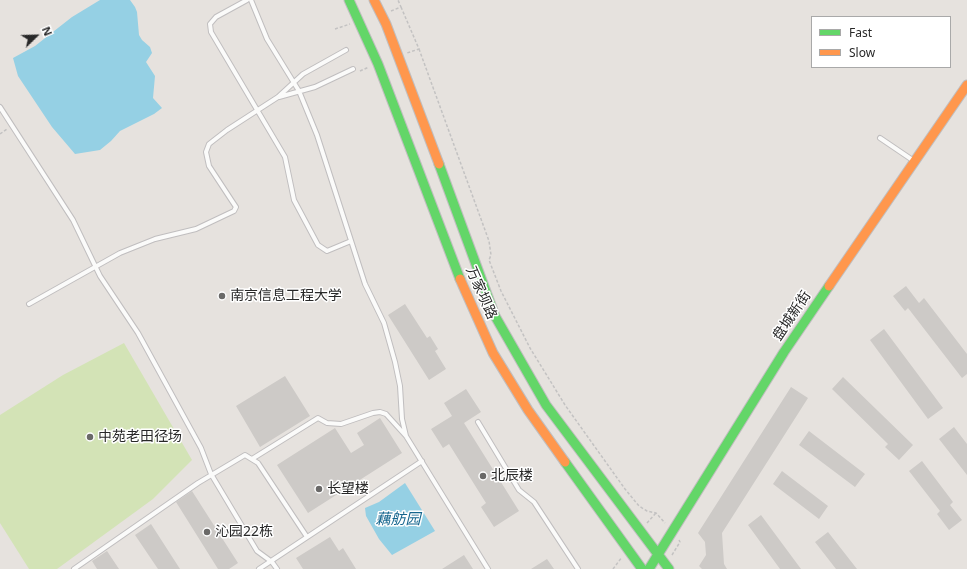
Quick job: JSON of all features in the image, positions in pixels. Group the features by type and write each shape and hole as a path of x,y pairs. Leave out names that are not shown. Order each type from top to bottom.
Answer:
{"main road":[{"name":"万家坝路","path":"349,0 378,64 461,283 493,353 528,410 642,569"},
{"name":"万家坝路","path":"374,0 386,24 423,120 495,316 546,405 669,569"},
{"name":"盘城新街","path":"649,569 657,553 784,352 967,85"}],"lane":[{"path":"247,0 216,17 210,24 211,32 258,109 285,157 294,200 318,245 327,251 351,241"},
{"path":"251,0 267,39 299,91 317,135 365,284 384,323 400,386 402,419 406,436"},
{"path":"29,304 120,253 154,239 196,230 234,211 236,207 209,166 206,152 209,144 258,109 278,97 294,81 304,74 346,50"},
{"path":"278,97 315,87 353,69"},
{"path":"0,108 73,220 100,276 138,333 200,448 211,474 258,551 272,562 277,569"},
{"path":"880,138 914,162"},
{"path":"252,459 318,418 327,422 341,424 373,413 380,412 386,414 406,436 488,569"},
{"path":"478,422 519,490 534,502 578,569"},
{"path":"74,569 211,474 245,454 258,463 307,536"},
{"path":"259,569 272,562 307,536 324,527 422,461"}],"path":[{"path":"419,49 489,241 491,255 489,260 504,297 530,348 565,405 639,506 647,511 656,513"},
{"path":"0,134 12,126"}],"green space":[{"name":"中苑老田径场","path":"124,343 192,460 153,499 57,569 29,569 0,523 0,415 63,375"}],"water":[{"path":"100,0 130,0 135,7 137,12 139,35 150,47 152,53 146,62 155,76 153,98 162,108 154,114 120,131 100,150 75,154 52,127 18,76 13,58 35,46 72,17"},
{"name":"藕舫园","path":"405,483 435,531 392,555 379,539 366,516 365,508 379,502"}],"building":[{"path":"906,286 919,303 924,298 967,354 967,374 962,378 908,308 905,311 893,296"},
{"path":"405,304 427,338 430,336 438,349 435,351 446,369 429,380 388,315"},
{"path":"884,329 943,408 928,419 870,340"},
{"path":"285,376 310,416 260,447 236,406"},
{"path":"843,377 913,445 899,460 885,447 888,444 832,389"},
{"path":"791,387 808,398 722,533 724,564 727,569 702,569 699,566 706,555 705,542 698,533"},
{"name":"北辰楼","path":"466,389 481,412 464,423 519,511 494,527 481,507 486,503 449,444 443,448 431,429 452,416 444,403"},
{"name":"长望楼","path":"380,418 402,453 308,513 277,465 335,428 351,453 364,445 357,433"},
{"path":"954,427 967,444 967,475 939,439"},
{"path":"809,431 865,474 855,487 799,445"},
{"path":"922,461 953,502 950,505 962,520 949,530 937,514 940,511 909,471"},
{"path":"782,471 828,506 819,519 773,484"},
{"name":"沁园22栋","path":"192,491 238,563 229,569 218,569 176,502"},
{"path":"761,515 801,569 780,569 748,525"},
{"path":"151,524 180,569 158,569 135,535"},
{"path":"828,532 857,569 836,569 815,542"},
{"path":"330,537 339,551 343,548 356,569 303,569 296,558"},
{"path":"107,551 119,569 97,569 92,561"},
{"path":"464,555 473,569 442,569"},
{"path":"547,559 554,569 531,569"}],"traffic: fast":[{"path":"349,0 378,64 460,279"},
{"path":"439,164 495,316 546,405 669,569"},
{"path":"649,569 784,352 829,286"},
{"path":"565,462 642,569"}],"traffic: slow":[{"path":"374,0 386,24 439,164"},
{"path":"829,286 967,85"},
{"path":"460,279 493,353 528,410 565,462"}],"place":[{"name":"南京信息工程大学","path":"222,296"},
{"name":"中苑老田径场","path":"90,437"},
{"name":"北辰楼","path":"483,476"},
{"name":"长望楼","path":"319,489"},
{"name":"沁园22栋","path":"207,532"}]}
